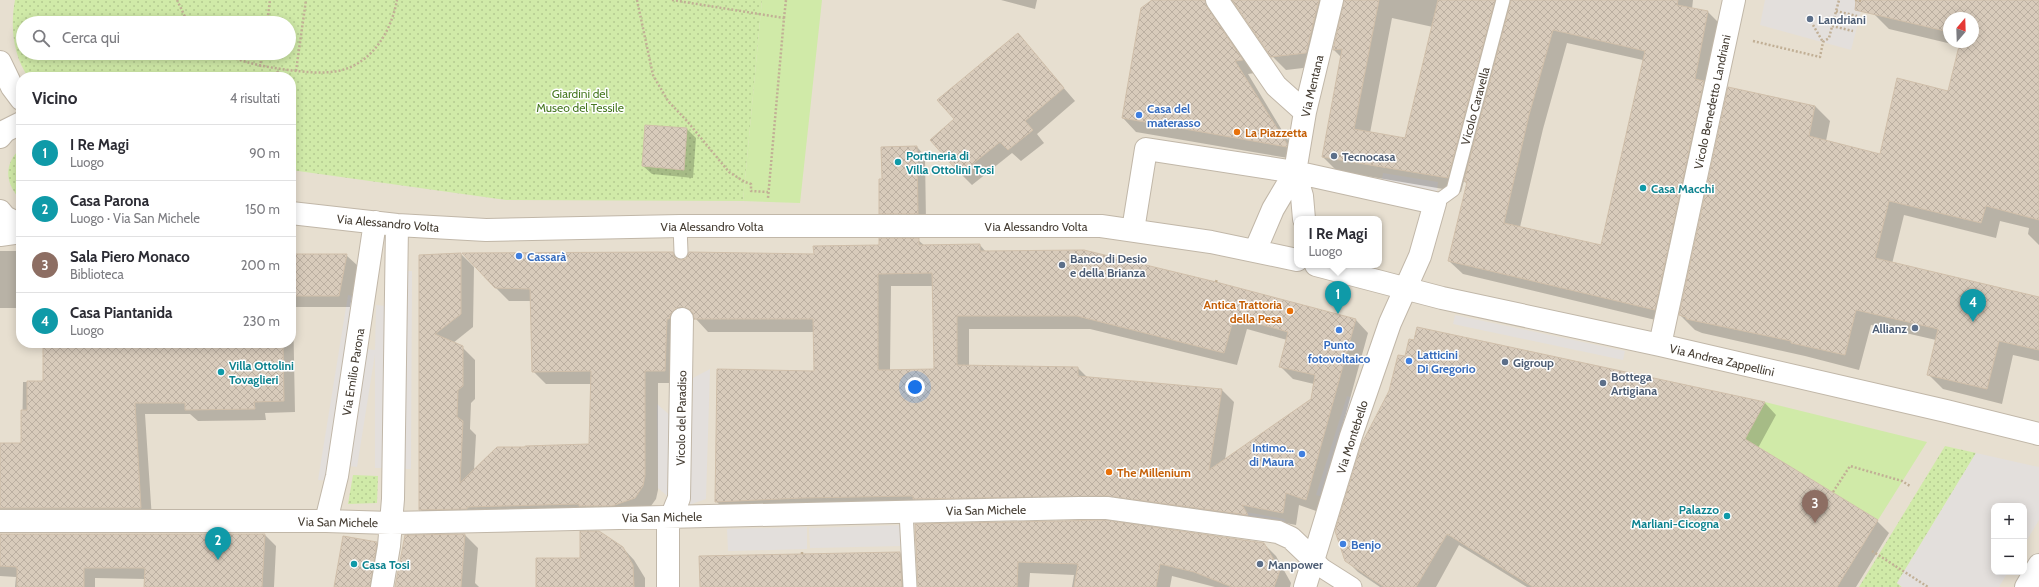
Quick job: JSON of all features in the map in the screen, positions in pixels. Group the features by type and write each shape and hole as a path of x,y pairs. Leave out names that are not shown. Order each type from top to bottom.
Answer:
{"street":[{"path":"1217,0 1276,86 1306,112"},
{"name":"Via Mentana","path":"1295,172 1306,112 1332,0"},
{"name":"Vicolo Benedetto Landriani","path":"1660,345 1734,0"},
{"path":"0,62 16,92"},
{"path":"0,137 5,131 16,126"},
{"path":"1133,230 1146,149 1295,172 1435,203"},
{"path":"1295,172 1302,196 1304,216"},
{"path":"1256,251 1273,209 1295,172"},
{"name":"Via Montebello","path":"1305,587 1351,436 1390,323 1420,256 1435,203"},
{"path":"0,211 5,217 16,222"},
{"name":"Via Alessandro Volta","path":"296,214 397,225 486,230 680,226 1101,226 1256,251 1294,259"},
{"name":"Via Emilio Parona","path":"326,521 337,476 375,222"},
{"path":"382,587 394,499 397,225"},
{"path":"0,235 16,233"},
{"name":"Via Andrea Zappellini","path":"1327,268 1405,289 1660,345 1938,409 2039,434"},
{"name":"Vicolo del Paradiso","path":"668,587 668,525 673,516 679,498 682,319"},
{"name":"Via San Michele","path":"0,521 326,521 391,523 1107,508 1278,532 1291,538 1313,558"},
{"path":"1313,558 1322,568 1352,587"},
{"path":"2026,587 2039,565"}],"lane":[{"name":"Vicolo Caravella","path":"1435,203 1454,190 1503,0"},
{"path":"680,226 680,252"},
{"path":"906,512 910,587"}],"path":[{"path":"177,0 185,16"},
{"path":"268,16 270,0"},
{"path":"296,71 306,0"},
{"path":"240,60 260,67 296,71 338,71 353,66 368,56 388,31 397,0"},
{"path":"637,0 653,76 668,101 687,120 729,172 751,184 751,191 768,192"},
{"path":"672,0 784,18"},
{"path":"768,201 786,0"},
{"path":"1823,42 1829,38 1839,0"},
{"path":"1855,0 1861,2"},
{"path":"1836,11 1857,16"},
{"path":"1751,41 1820,57 1823,42 1813,25"},
{"path":"1832,26 1853,31"},
{"path":"260,67 261,60"},
{"path":"1833,492 1850,466 1902,481 1910,486"},
{"path":"1872,551 1928,587"}],"shaded area":[{"path":"0,0 2039,0 2039,587 0,587"},
{"name":"Landriani","path":"1765,0 1864,0 1851,50 1760,25"},
{"path":"1383,173 1438,182 1437,192 1381,182"},
{"path":"402,271 412,271 411,469 401,469"},
{"path":"348,295 358,297 328,481 318,480"},
{"path":"376,305 386,306 386,468 375,468 375,354 357,467 348,466 366,349 375,350"},
{"path":"1455,315 1625,351 1623,360 1453,324"},
{"path":"710,369 706,499 689,505 693,378"},
{"path":"1347,396 1356,399 1326,498 1316,495"},
{"path":"657,404 671,416 672,500 658,488"},
{"path":"1976,453 2039,467 2039,520 2027,540 2027,503 1991,503 1991,575 2006,575 1999,587 1902,587 1897,583"},
{"path":"1082,493 1181,500 1285,519 1284,525 1180,507 1082,499"},
{"path":"905,525 905,546 810,548 809,528"},
{"path":"807,527 807,549 728,551 727,529"}],"green space":[{"name":"Giardini del Museo del Tessile","path":"15,0 762,0 743,201 506,200 296,171 296,72 25,72 19,60 296,60 296,16 16,16 16,50 13,20"},
{"path":"762,0 822,0 800,203 743,201"},
{"path":"16,153 16,194 9,181 8,174 11,161"},
{"path":"1765,402 1927,442 1878,520 1745,439"},
{"path":"1945,446 1976,453 1897,583 1902,587 1859,587"},
{"path":"353,475 378,476 377,503 348,504"}],"building":[{"path":"1152,0 1205,0 1207,7 1243,60 1235,61 1287,144 1287,147 1122,118 1141,8"},
{"path":"1232,0 1319,0 1306,53 1271,57"},
{"path":"1344,0 1379,0 1354,129 1405,138 1438,0 1495,0 1448,178 1322,157 1342,49 1333,50"},
{"path":"1511,0 1678,0 1677,5 1708,11 1695,79 1704,81 1655,310 1448,261 1467,182 1464,181","holes":["1553,30 1645,51 1601,245 1504,223 1529,115"]},
{"path":"1856,0 2039,0 2039,220 1986,206 1981,223 1889,201 1875,258 2039,297 2039,350 1999,341 1987,389 1927,375 1938,329 1856,310 1845,355 1791,343 1791,341 1686,319 1686,317 1679,315 1728,87 1815,106 1809,136 1880,154 1897,78 1948,91 1959,48 1979,48 1979,12 1943,12 1943,31 1855,10"},
{"path":"1018,33 1064,88 1025,121 1033,130 1008,150 1000,142 960,174 930,140 954,119 937,100"},
{"path":"645,125 687,128 684,170 642,166"},
{"name":"Portineria di Villa Ottolini Tosi","path":"917,146 918,214 879,214 879,179 882,179 881,147"},
{"path":"879,238 919,238 919,245 980,244 980,251 1084,250 1216,282 1356,319 1306,500 1286,493 1283,513 1242,505 1248,515 1107,496 913,499 913,496 802,498 715,502 717,369 814,371 813,319 694,319 693,313 689,309 682,307 676,308 671,313 669,319 667,319 665,371 645,371 645,476 643,486 635,498 612,506 579,506 579,504 419,510 419,255 461,253 461,314 435,334 463,346 463,386 458,390 457,417 463,421 460,483 497,447 589,444 591,371 532,372 530,289 495,288 462,253 673,252 674,257 681,260 686,259 689,252 814,254 813,246 879,245","holes":["932,273 934,369 878,370 878,274","957,316 1077,316 1224,353 1234,317 1288,332 1279,367 1315,375 1311,399 1209,470 1222,389 1078,376 1078,367 957,365"]},
{"path":"296,254 347,254 339,296 296,296"},
{"path":"1417,327 1765,402 1745,439 1878,520 1837,587 1533,587 1447,534 1416,587 1384,587 1345,561 1335,531 1361,445 1389,391 1398,355 1405,356 1409,339 1414,340"},
{"path":"43,348 283,348 284,401 254,402 255,409 185,410 185,403 135,403 141,508 0,508 0,443 21,443 21,410 27,410 27,381 43,381"},
{"path":"1106,520 1264,543 1280,570 1274,587 1232,587 1194,572 1160,564 1156,587 1074,587 1078,564 1018,562 1017,587 918,587 915,524"},
{"path":"580,531 599,531 623,547 633,565 634,587 536,587 536,558 580,558"},
{"path":"0,534 265,534 262,587 144,587 145,568 84,568 84,587 17,587 17,567 0,566"},
{"path":"465,534 461,587 395,587 405,535"},
{"name":"Casa Tosi","path":"343,536 377,542 370,587 334,587"},
{"path":"900,552 902,587 700,587 699,556"}],"place":[{"name":"Landriani","path":"1810,19"},
{"name":"Casa del materasso","path":"1139,115"},
{"name":"La Piazzetta","path":"1237,132"},
{"name":"Tecnocasa","path":"1334,156"},
{"name":"Portineria di Villa Ottolini Tosi","path":"898,162"},
{"name":"Casa Macchi","path":"1643,188"},
{"name":"Cassarà","path":"519,256"},
{"name":"Banco di Desio e della Brianza","path":"1062,265"},
{"name":"Antica Trattoria della Pesa","path":"1290,311"},
{"name":"I Re Magi","path":"1338,314"},
{"name":"Casa Piantanida","path":"1973,322"},
{"name":"Allianz","path":"1915,328"},
{"name":"Punto fotovoltaico","path":"1339,330"},
{"name":"Latticini Di Gregorio","path":"1409,361"},
{"name":"Gigroup","path":"1505,362"},
{"name":"Villa Ottolini Tovaglieri","path":"221,372"},
{"name":"Bottega Artigiana","path":"1603,383"},
{"name":"Intimo... di Maura","path":"1302,454"},
{"name":"The Millenium","path":"1109,472"},
{"name":"Palazzo Marliani-Cicogna","path":"1727,516"},
{"name":"Sala Piero Monaco","path":"1815,523"},
{"name":"Benjo","path":"1343,544"},
{"name":"Casa Parona","path":"218,560"},
{"name":"Casa Tosi","path":"354,564"},
{"name":"Manpower","path":"1260,564"}]}
